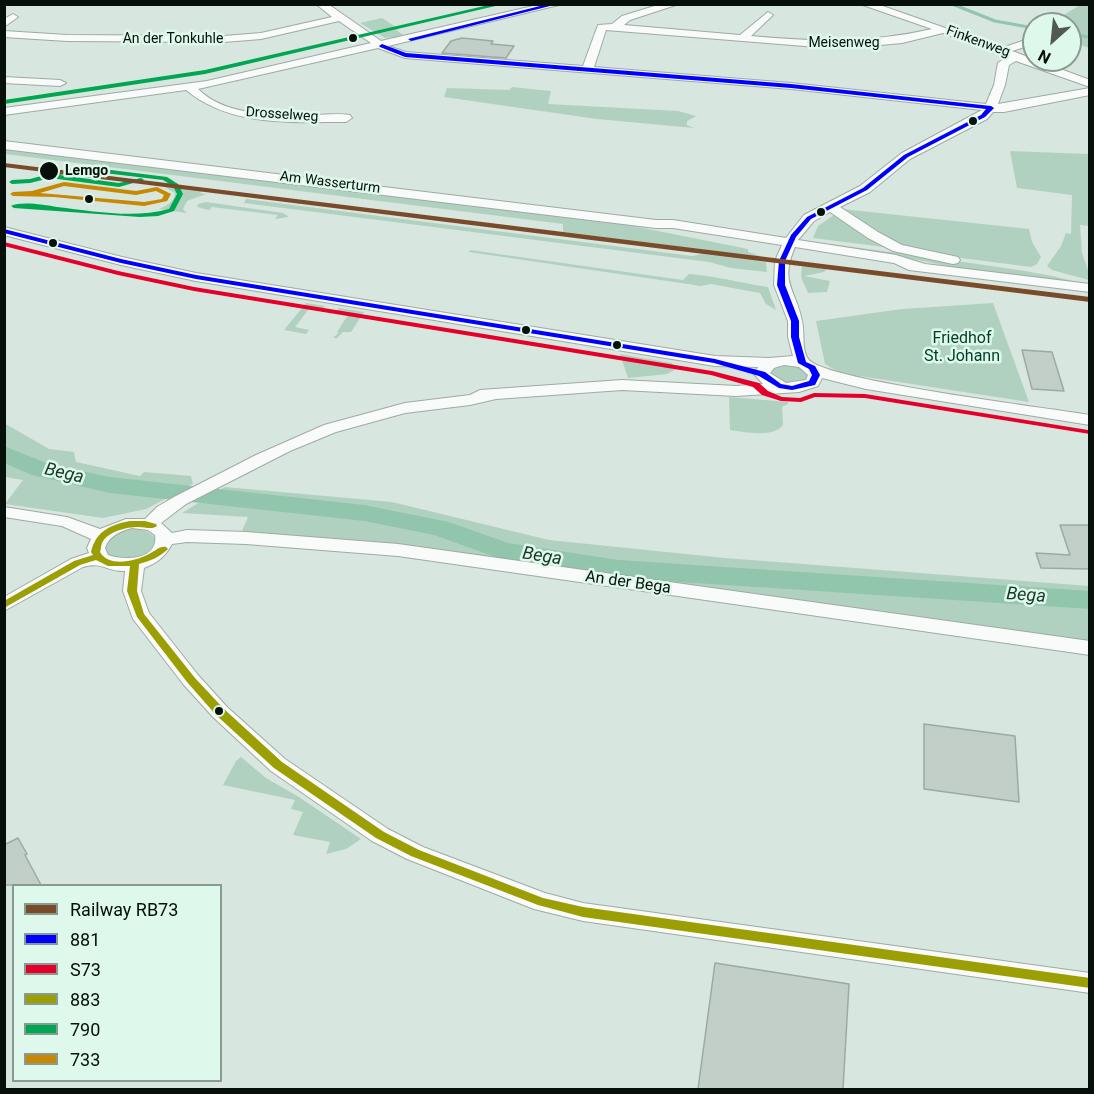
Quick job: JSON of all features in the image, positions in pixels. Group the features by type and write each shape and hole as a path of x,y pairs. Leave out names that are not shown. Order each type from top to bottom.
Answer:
{"street":[{"path":"321,4 390,51 405,55 793,86 991,108 1004,108 1089,91"},
{"path":"4,113 188,87 278,70 558,4"},
{"path":"587,71 602,27 615,27 626,18 674,4"},
{"name":"Finkenweg","path":"866,4 1003,51 1089,84"},
{"path":"743,38 768,15"},
{"name":"An der Tonkuhle","path":"4,34 67,38 224,39 261,36 340,18"},
{"name":"Meisenweg","path":"615,27 824,45 876,44 911,40 944,30"},
{"path":"1003,51 1022,44"},
{"path":"809,372 795,337 795,321 781,285 781,271 787,246 809,218 865,189 906,156 983,116 991,108 1004,63 1016,56"},
{"path":"4,80 60,83"},
{"name":"Drosselweg","path":"188,87 202,99 229,110 267,117 346,118"},
{"name":"Am Wasserturm","path":"4,145 656,224 705,236 787,246 887,264 920,266 1089,288"},
{"path":"830,206 873,236 898,248 952,260 1042,270 1089,283"},
{"path":"4,231 121,261 196,277 718,363 809,372 866,384 1089,420"},
{"path":"726,390 750,385 769,369 795,337"},
{"path":"705,389 716,384 726,374 718,363"},
{"path":"769,369 771,383 783,387"},
{"path":"150,524 165,510 269,452 317,432 372,416 426,404 490,395 622,385 726,390 800,388 809,372"},
{"path":"4,512 69,522 86,527 101,537"},
{"path":"150,524 162,531 166,540 160,553 135,565 111,564 98,556 96,548 101,537 122,525 150,524"},
{"name":"An der Bega","path":"166,540 187,536 246,538 398,550 1089,648"},
{"path":"4,605 77,563 98,556"},
{"path":"135,565 132,591 140,615 190,680 220,712 278,765 380,835 415,853 534,899 583,912 1089,984"}],"green space":[{"path":"1080,5 1089,5 1089,48 1082,45 1082,12 1069,12"},
{"path":"382,18 399,29 396,30 405,36 385,38 360,23"},
{"path":"512,87 551,91 548,104 678,111 696,116 687,121 687,125 694,128 597,119 444,97 447,88 509,90"},
{"path":"5,148 562,215 628,225 748,249 748,252 763,257 563,232 563,224 5,154"},
{"path":"1010,151 1089,154 1089,226 1080,225 1082,253 1089,280 1052,270 1047,266 1061,246 1066,233 1071,234 1072,195 1017,188"},
{"path":"166,186 202,190 200,193 206,194 187,201 183,209 187,213 159,209 170,203 175,196 175,193"},
{"path":"246,199 692,256 702,254 766,262 767,272 731,268 709,262 244,203"},
{"path":"206,202 283,213 289,217 275,219 278,215 212,207 209,210 197,207 198,204"},
{"path":"842,209 1029,229 1032,242 1041,257 1037,264 1031,267 938,255 893,243"},
{"path":"834,215 892,248 813,238 818,226"},
{"path":"831,244 896,251 1017,270 1089,285 961,269 831,247"},
{"path":"470,250 683,280 689,274 709,276 768,287 776,310 766,304 760,293 711,284 701,286 469,252"},
{"path":"802,266 827,269 824,272 804,276 830,281 827,292 808,293 801,277"},
{"path":"306,303 325,306 321,311 309,309 295,327 309,330 306,334 284,330"},
{"name":"Friedhof St. Johann","path":"993,303 1029,402 840,373 825,364 816,321 902,309"},
{"path":"339,308 364,312 351,332 343,332 337,338 333,338 348,315 335,312"},
{"path":"620,354 672,363 676,369 667,374 628,378"},
{"path":"779,365 797,365 808,374 806,380 784,384 771,376 771,369"},
{"path":"729,397 788,402 782,407 783,425 773,432 766,433 730,430"},
{"path":"4,423 49,449 74,452 76,462 140,476 144,472 191,476 193,484 146,509 103,518 5,504 23,480 5,477"},
{"path":"225,487 392,502 549,540 725,558 1089,586 1089,643 242,531 248,517 182,513"},
{"path":"139,529 151,534 155,541 152,548 144,554 134,559 123,560 112,557 105,548 119,533"},
{"path":"241,757 266,778 299,797 361,839 346,849 326,854 330,842 293,835 303,812 291,809 295,800 223,785 236,761"}],"building":[{"path":"462,38 514,46 506,58 442,53 451,41"},
{"path":"1022,350 1052,352 1064,391 1032,389"},
{"path":"1060,525 1089,525 1089,569 1041,568 1036,553 1070,555"},
{"path":"924,724 1015,736 1019,802 924,789"},
{"path":"18,838 40,884 4,885 4,845"},
{"path":"715,963 849,984 843,1089 698,1089"}],"waterway":[{"path":"952,4 995,21 1022,26"},
{"path":"1082,36 1090,37"},
{"name":"Bega","path":"4,453 41,470 110,485 364,513 440,528 504,551 619,569 1090,600"}],"rail line":[{"name":"RB73","path":"4,165 1090,300"}],"transit line":[{"name":"790","path":"4,102 205,72 502,4"},
{"name":"881","path":"411,39 556,4"},
{"name":"881","path":"382,46 405,55 791,86 991,108"},
{"name":"881","path":"4,231 121,261 196,277 715,361 762,374 779,386 792,388 812,383 816,375 812,368 802,363 795,337 795,321 781,285 782,261 793,236 809,218 865,189 906,156 983,116 991,108"},
{"name":"790","path":"12,182 30,181 79,168 165,178 176,185 180,194 172,210 158,214 119,215 14,206"},
{"name":"790","path":"12,182 30,181 79,168 165,178 176,185 180,194 172,210 158,214 119,215 14,206"},
{"name":"790","path":"52,176 119,185 141,180"},
{"name":"733","path":"64,184 136,193 157,189 168,194 165,200 144,204 54,195 13,194 32,193 64,184"},
{"name":"733","path":"13,194 32,193 64,184 136,193"},
{"name":"S73","path":"4,244 118,273 194,289 712,373 756,385 765,393 781,399 801,400 814,395 865,396 1088,432"},
{"name":"883","path":"98,542 115,527 138,523 153,526"},
{"name":"883","path":"98,542 116,528 138,524 153,526"},
{"name":"883","path":"98,542 96,552 100,559 108,563 132,563 144,560 163,549"},
{"name":"883","path":"4,605 77,563 98,556"},
{"name":"883","path":"135,565 132,591 140,615 191,680 220,712 278,765 380,835 415,853 542,902 583,912 1090,983"}],"place":[{"name":"Lemgo","path":"49,171"}]}
